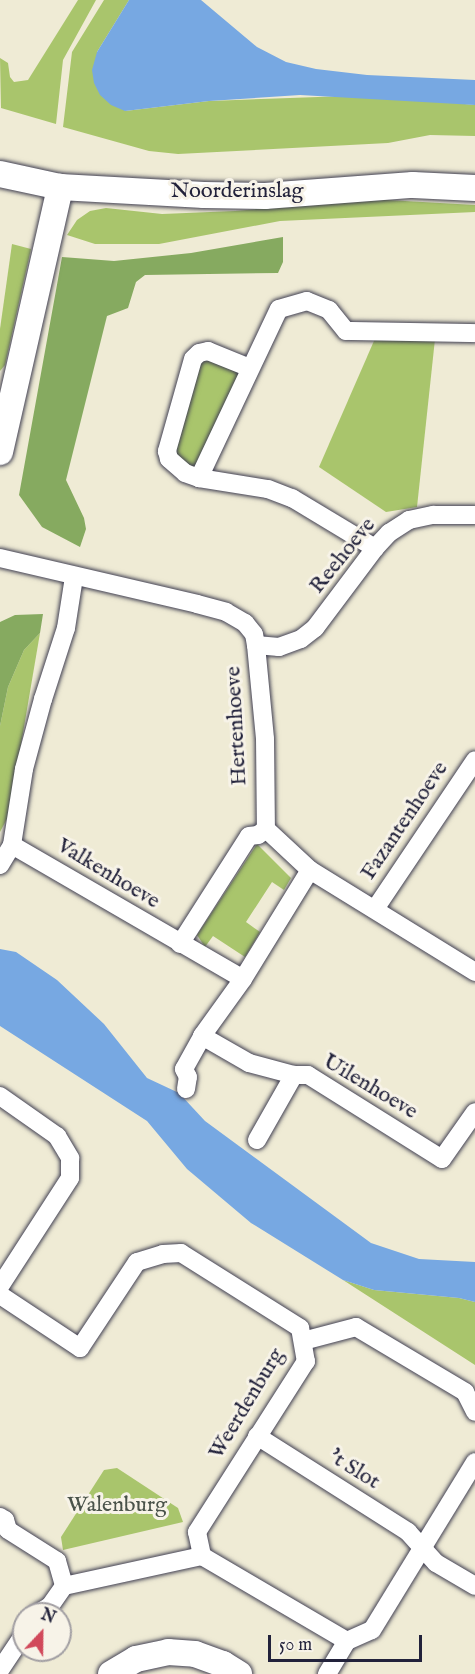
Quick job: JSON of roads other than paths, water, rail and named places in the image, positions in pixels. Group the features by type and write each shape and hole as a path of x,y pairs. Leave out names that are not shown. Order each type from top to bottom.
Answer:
{"main road":[{"name":"Noorderinslag","path":"0,174 60,187 265,196 413,185 475,188"},
{"path":"0,452 5,411 60,187"},
{"path":"111,1674 136,1659 168,1652 195,1654 223,1664 239,1674"}],"street":[{"path":"199,478 279,309 307,301 329,310 346,331 475,333"},
{"path":"250,368 208,351 199,353 193,359 167,451 175,466 199,478 268,489 292,498 375,548"},
{"name":"Reehoeve","path":"256,645 279,647 301,639 315,628 375,548 409,520 433,515 475,515"},
{"name":"Hertenhoeve","path":"0,558 226,612 245,623 254,634 256,645 265,739 266,829"},
{"path":"0,865 12,845 24,769 66,628 74,577"},
{"name":"Fazantenhoeve","path":"375,909 475,760"},
{"path":"180,944 249,836 258,835 266,829 310,870 475,972"},
{"name":"Valkenhoeve","path":"12,845 243,979"},
{"path":"186,1089 188,1077 184,1069 202,1036 243,979 310,870"},
{"name":"Uilenhoeve","path":"202,1036 249,1064 294,1075 308,1075 442,1159 475,1112"},
{"path":"257,1140 294,1075"},
{"path":"0,1096 57,1136 70,1158 70,1178 0,1287"},
{"name":"Weerdenburg","path":"0,1295 80,1348 137,1262 163,1254 181,1253 300,1328 306,1361 256,1436 197,1532 202,1556"},
{"path":"303,1341 356,1326 465,1392 475,1412"},
{"name":"'t Slot","path":"256,1436 408,1532 436,1563 475,1586"},
{"path":"327,1674 347,1641 372,1630 475,1462"},
{"path":"0,1517 5,1520 8,1530 57,1561 64,1586"},
{"path":"53,1602 64,1586 202,1556 347,1641"},
{"path":"0,1670 12,1652"}],"water":[{"path":"129,0 201,0 257,47 286,62 316,69 367,75 475,80 475,105 300,95 209,101 125,111 111,105 100,95 94,83 92,70 97,52"},
{"path":"0,949 16,952 57,980 104,1024 147,1078 179,1093 205,1121 371,1243 419,1259 475,1262 475,1302 459,1298 374,1290 343,1280 251,1223 187,1169 147,1121 0,1026"}],"park label":[{"name":"Walenburg","path":"117,1506"}]}
